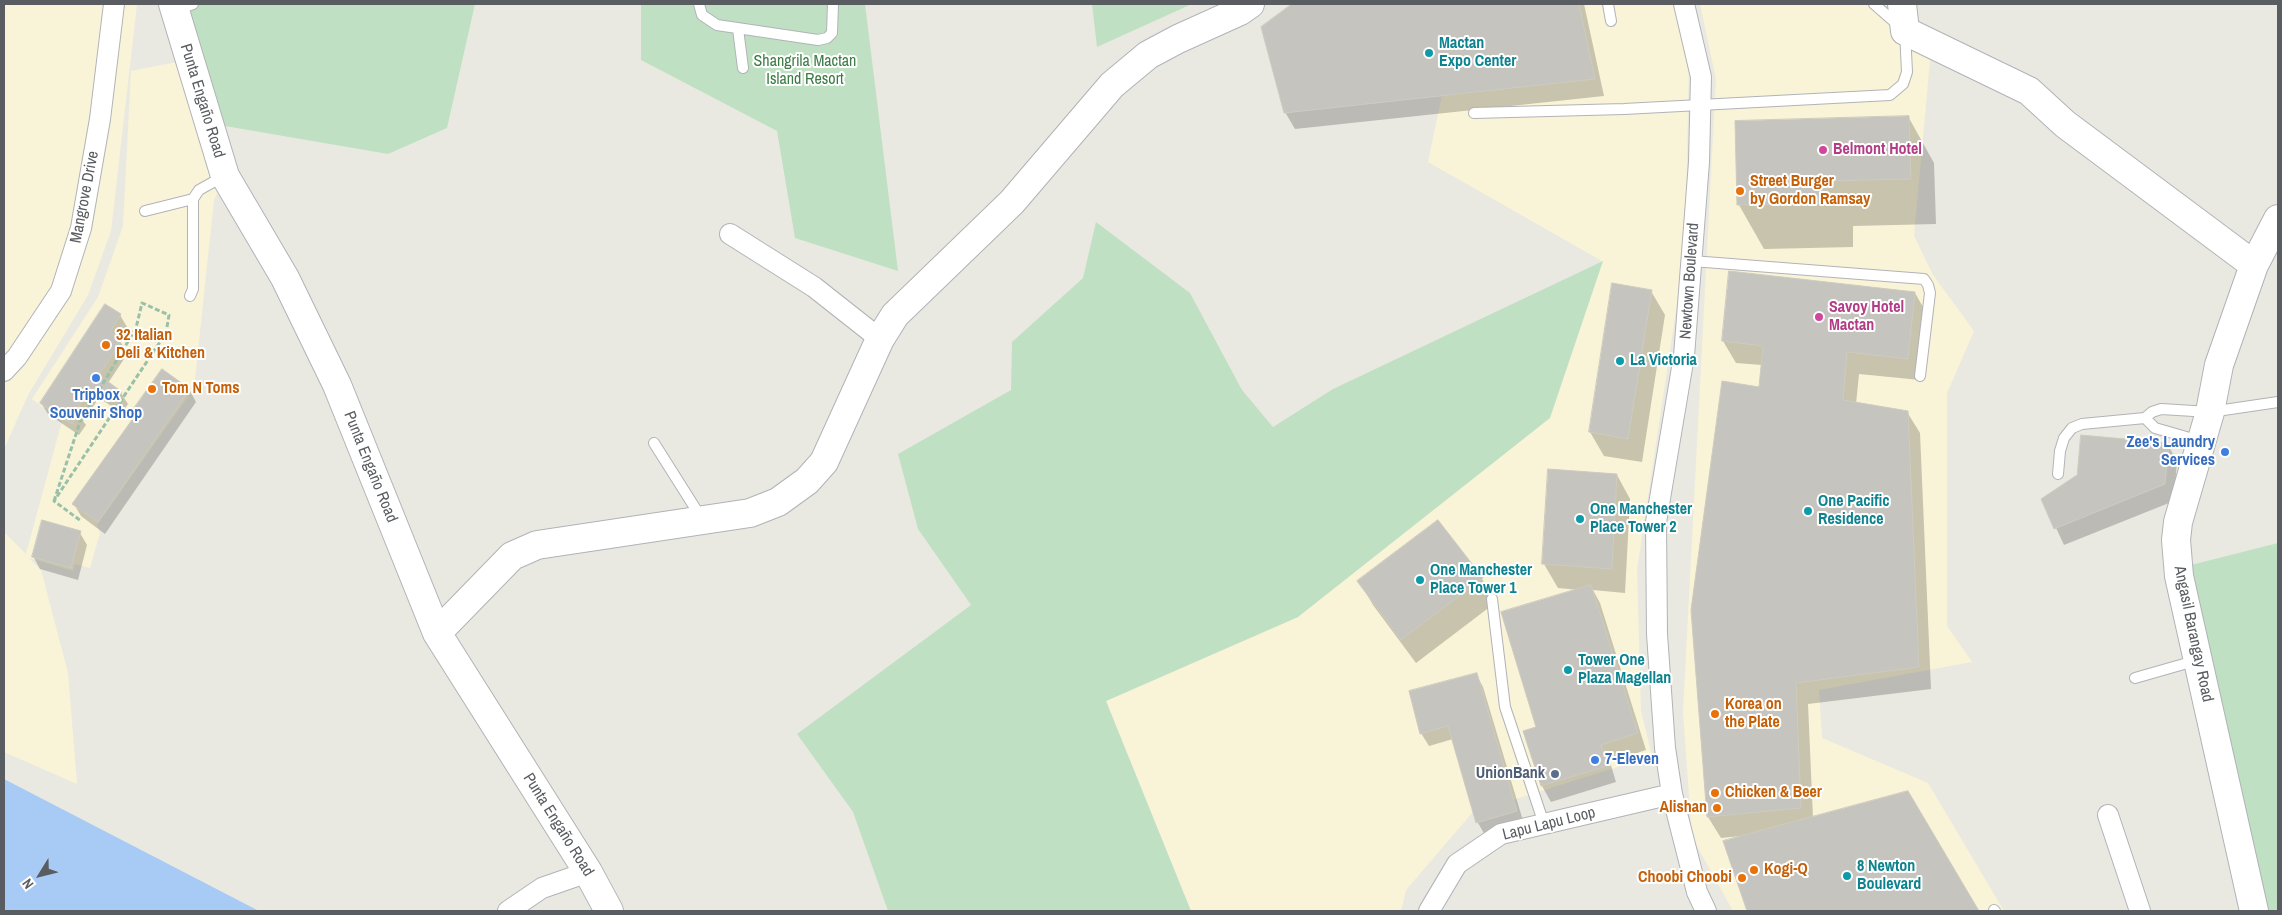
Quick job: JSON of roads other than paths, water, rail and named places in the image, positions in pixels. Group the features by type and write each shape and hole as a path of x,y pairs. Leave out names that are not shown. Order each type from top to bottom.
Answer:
{"street":[{"name":"Mangrove Drive","path":"4,371 17,356 61,290 81,228 100,119 114,4"},
{"path":"437,633 512,556 537,545 750,513 778,502 807,481 824,462 880,339 895,315 1012,202 1112,86 1148,55 1240,11 1250,4"},
{"name":"Newtown Boulevard","path":"1684,4 1701,77 1699,162 1684,356 1656,522 1657,634 1665,748 1672,794 1697,892 1706,911"},
{"path":"1902,4 1905,31 2029,91 2065,124 2254,265"},
{"name":"Punta Engaño Road","path":"181,6 225,176 285,278 337,385 437,633 588,872 610,911"},
{"name":"Angasil Barangay Road","path":"2254,911 2179,576 2176,540 2178,522 2210,412 2219,365 2254,265 2278,218"},
{"path":"730,234 814,287 880,339"},
{"name":"Lapu Lapu Loop","path":"1429,911 1457,864 1501,834 1672,794"},
{"path":"2108,815 2140,911"},
{"path":"508,911 542,888 588,872"}],"lane":[{"path":"699,4 702,14 711,23 738,29 823,40 830,36 833,29 833,4"},
{"path":"1608,4 1611,22"},
{"path":"1474,113 1700,105 1890,95 1903,84 1907,72 1905,31 1874,4"},
{"path":"738,29 743,68"},
{"path":"190,296 193,289 193,199 199,190 225,176"},
{"path":"145,211 193,199"},
{"path":"1692,261 1924,280 1928,284 1930,293 1920,376"},
{"path":"2058,474 2060,451 2064,438 2072,428 2082,424 2146,418 2152,412 2161,409 2210,412 2278,402"},
{"path":"2146,418 2155,428 2201,441"},
{"path":"654,443 702,520"},
{"path":"1492,599 1505,707 1544,824"},
{"path":"2135,678 2198,660"}],"water":[{"path":"4,779 259,911 4,911"}],"place":[{"name":"Mactan Expo Center","path":"1429,53"},
{"name":"Belmont Hotel","path":"1823,150"},
{"name":"Street Burger by Gordon Ramsay","path":"1740,191"},
{"name":"Savoy Hotel Mactan","path":"1819,317"},
{"name":"32 Italian Deli & Kitchen","path":"106,345"},
{"name":"La Victoria","path":"1620,361"},
{"name":"Tripbox Souvenir Shop","path":"96,378"},
{"name":"Tom N Toms","path":"152,389"},
{"name":"Zee's Laundry Services","path":"2225,452"},
{"name":"One Pacific Residence","path":"1808,511"},
{"name":"One Manchester Place Tower 2","path":"1580,519"},
{"name":"One Manchester Place Tower 1","path":"1420,580"},
{"name":"Tower One Plaza Magellan","path":"1568,670"},
{"name":"Korea on the Plate","path":"1715,714"},
{"name":"7-Eleven","path":"1595,760"},
{"name":"UnionBank","path":"1555,774"},
{"name":"Chicken & Beer","path":"1715,793"},
{"name":"Alishan","path":"1717,808"},
{"name":"Kogi-Q","path":"1754,870"},
{"name":"8 Newton Boulevard","path":"1847,876"},
{"name":"Choobi Choobi","path":"1742,878"}],"park label":[{"name":"Shangrila Mactan Island Resort","path":"805,71"}]}
